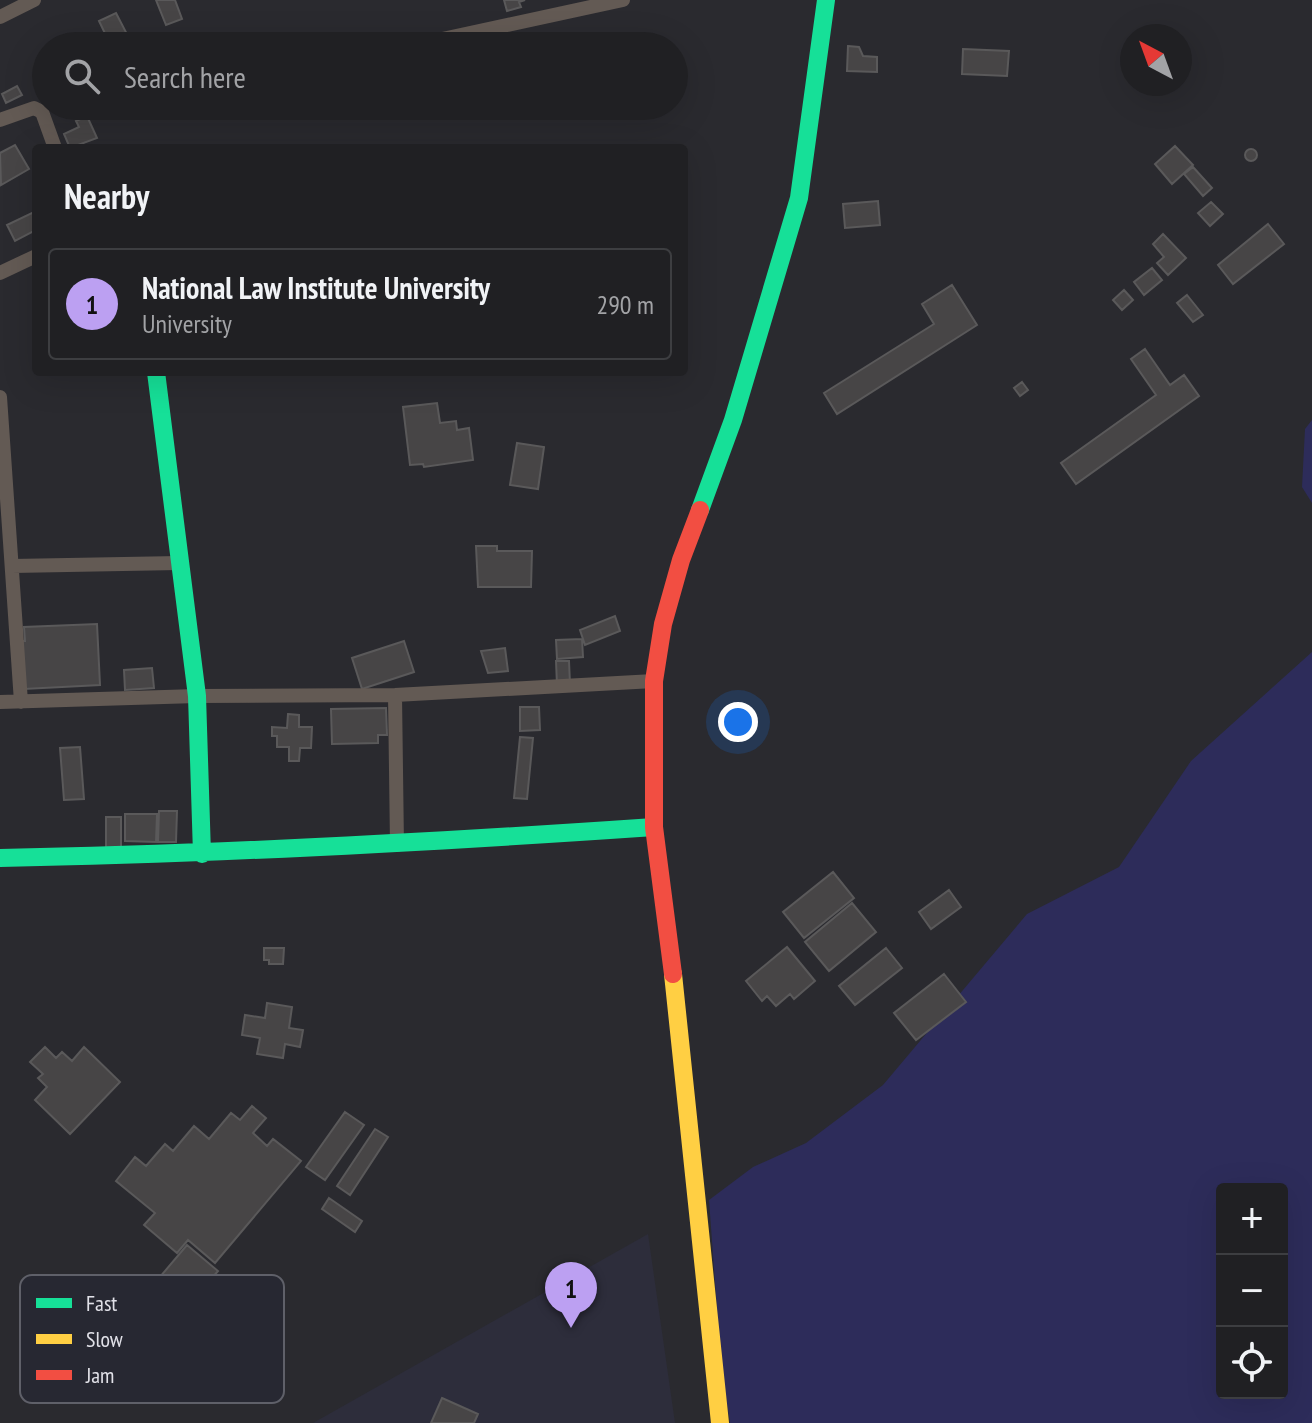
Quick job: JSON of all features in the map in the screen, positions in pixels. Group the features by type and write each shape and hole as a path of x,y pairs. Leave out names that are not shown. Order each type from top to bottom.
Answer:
{"street":[{"path":"0,17 34,0"},
{"path":"475,32 623,0"},
{"path":"720,1423 681,1036 654,827 654,681 663,624 681,560 733,420 799,198 826,0"},
{"path":"0,120 32,109"},
{"path":"45,120 54,144"},
{"path":"0,273 32,258"},
{"path":"156,376 197,696 202,854"},
{"path":"0,397 21,702"},
{"path":"12,566 179,563"},
{"path":"0,702 197,696 395,695 654,681"},
{"path":"395,695 397,845"},
{"path":"0,858 202,854 397,845 654,827"}],"shaded area":[{"path":"1312,420 1312,503 1302,487 1305,429"},
{"path":"1312,652 1312,1423 730,1423 721,1364 709,1200 753,1167 806,1143 883,1085 1027,914 1119,867 1191,761"},
{"path":"648,1234 675,1423 313,1423"}],"building":[{"path":"156,0 175,0 182,19 166,25"},
{"path":"504,0 525,0 519,2 521,7 507,11"},
{"path":"116,13 126,32 104,32 99,21"},
{"path":"848,46 859,47 863,56 877,57 877,72 847,71"},
{"path":"963,49 1009,51 1007,76 962,74"},
{"path":"17,86 22,95 6,103 2,94"},
{"path":"89,120 97,138 81,144 68,144 64,134 79,127 76,121"},
{"path":"15,145 29,169 1,185 0,153"},
{"path":"1175,146 1193,165 1172,184 1155,164"},
{"path":"1251,149 1257,155 1251,161 1245,155"},
{"path":"1193,167 1212,188 1203,196 1184,174"},
{"path":"878,201 880,225 845,228 843,204"},
{"path":"1211,202 1223,214 1210,226 1198,213"},
{"path":"32,213 32,232 15,241 7,225"},
{"path":"1268,224 1284,244 1233,284 1218,265"},
{"path":"1163,234 1186,258 1168,275 1157,263 1164,257 1153,244"},
{"path":"1152,268 1162,280 1144,295 1134,282"},
{"path":"952,285 977,325 837,414 824,393 934,324 922,304"},
{"path":"1124,290 1133,300 1122,310 1113,300"},
{"path":"1187,295 1203,315 1193,322 1177,303"},
{"path":"1145,349 1170,385 1184,375 1199,396 1076,484 1061,463 1156,395 1131,359"},
{"path":"1022,382 1028,390 1020,396 1014,388"},
{"path":"437,403 440,423 456,421 457,430 469,428 473,460 424,467 423,464 410,465 403,407"},
{"path":"517,443 544,447 538,489 510,485"},
{"path":"476,546 497,546 497,551 532,551 531,587 478,587"},
{"path":"615,616 620,631 585,645 580,630"},
{"path":"97,624 100,685 24,689 24,627"},
{"path":"582,639 583,657 557,659 556,640"},
{"path":"404,641 414,672 362,689 352,658"},
{"path":"505,648 508,671 488,673 481,651"},
{"path":"556,661 569,661 570,684 557,685"},
{"path":"152,668 154,688 125,690 124,670"},
{"path":"520,707 539,707 540,730 520,731"},
{"path":"386,708 387,735 378,735 378,743 332,744 331,709"},
{"path":"288,714 299,715 299,727 312,727 311,748 300,748 299,761 289,761 289,747 277,747 277,736 272,736 272,727 287,728"},
{"path":"520,737 533,738 527,799 514,798"},
{"path":"80,747 84,799 64,800 60,748"},
{"path":"159,811 177,811 176,842 158,842"},
{"path":"125,814 157,814 156,842 125,841"},
{"path":"106,817 121,817 121,848 106,848"},
{"path":"833,872 854,898 804,938 783,912"},
{"path":"949,890 961,907 931,929 919,912"},
{"path":"852,903 876,932 829,971 805,942"},
{"path":"787,947 815,981 794,999 790,994 776,1006 767,996 762,1001 746,981"},
{"path":"264,948 284,948 283,964 269,964 269,960 264,960"},
{"path":"886,948 902,968 855,1005 839,986"},
{"path":"944,974 966,1002 916,1040 894,1013"},
{"path":"267,1003 292,1007 289,1028 303,1030 300,1047 285,1044 283,1058 257,1054 260,1038 242,1035 245,1015 265,1018"},
{"path":"45,1047 56,1058 62,1052 72,1061 84,1047 120,1082 70,1134 35,1100 47,1087 38,1078 43,1074 30,1062"},
{"path":"252,1106 266,1118 253,1133 267,1146 273,1139 301,1161 215,1263 188,1240 177,1253 144,1225 155,1213 116,1181 135,1157 146,1166 165,1144 173,1151 194,1126 209,1139 231,1113 240,1120"},
{"path":"345,1112 364,1125 325,1180 306,1167"},
{"path":"375,1129 388,1137 350,1195 337,1186"},
{"path":"329,1198 362,1221 355,1232 322,1209"},
{"path":"187,1245 218,1271 215,1275 162,1275"},
{"path":"442,1398 478,1414 474,1423 431,1423"}],"traffic: fast":[{"path":"700,510 733,420 799,198 826,0"},
{"path":"157,376 197,696 202,854"},
{"path":"0,858 327,847 654,827"}],"traffic: slow":[{"path":"673,974 720,1423"}],"traffic: jam":[{"path":"673,974 654,827 654,681 663,624 681,560 700,510"}],"place":[{"name":"National Law Institute University","path":"571,1328"}]}
